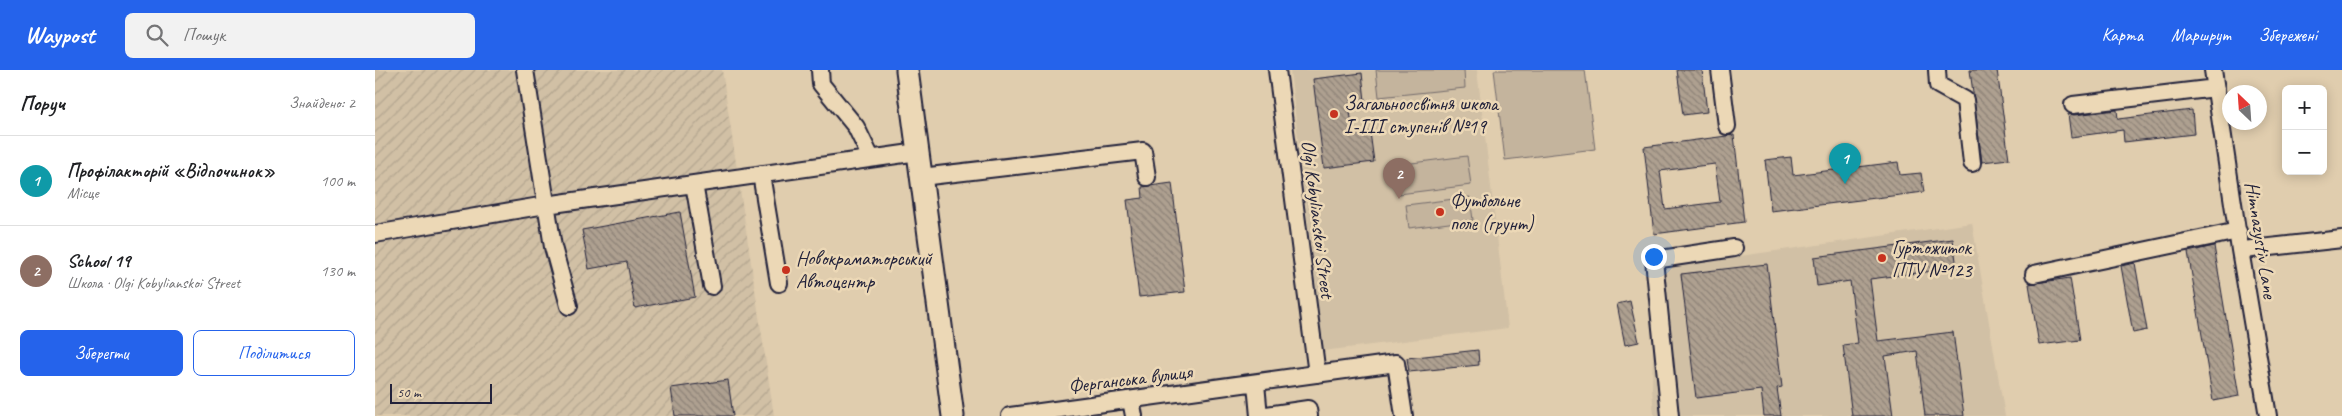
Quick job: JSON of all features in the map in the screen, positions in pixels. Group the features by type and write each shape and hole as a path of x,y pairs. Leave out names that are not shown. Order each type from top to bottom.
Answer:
{"main road":[{"path":"907,70 953,416"}],"street":[{"path":"525,70 553,247 569,306"},
{"path":"820,70 821,84 856,127 871,158"},
{"name":"Olgi Kobylianskoi Street","path":"1277,70 1317,374"},
{"path":"1720,70 1727,126"},
{"path":"1937,70 1938,85 1965,100 1972,163"},
{"name":"Himnazystiv Lane","path":"2213,70 2237,231 2268,416"},
{"path":"2073,105 2216,88"},
{"path":"921,178 1143,151 1147,177"},
{"path":"375,234 546,205 918,152"},
{"path":"761,174 779,283"},
{"path":"694,184 712,286"},
{"path":"2034,274 2237,231"},
{"path":"2243,250 2342,239"},
{"path":"1670,416 1653,260 1734,248"},
{"name":"Ферганська вулиця","path":"1010,416 1132,408 1256,384 1395,363 1404,416"},
{"path":"1256,384 1259,416 1308,409 1309,416"}],"shaded area":[{"path":"375,70 722,70 774,416 375,416"},
{"path":"1290,70 1477,70 1508,328 1323,351"},
{"path":"1376,70 1464,70 1465,88 1379,97"},
{"path":"1494,70 1585,70 1595,149 1505,160"},
{"path":"1467,156 1471,185 1399,194 1396,165"},
{"name":"Футбольне поле (грунт)","path":"1470,197 1473,220 1409,228 1406,205"},
{"path":"1972,223 2005,416 1654,416 1652,389 1655,268"}],"building":[{"path":"1677,70 1702,70 1707,112 1683,115"},
{"path":"1970,70 1997,70 2009,159 1982,162"},
{"name":"Загальноосвітня школа І-ІІІ ступенів №19","path":"1362,73 1365,101 1349,103 1353,134 1370,132 1374,162 1324,168 1313,79"},
{"path":"2117,110 2118,119 2192,110 2194,134 2124,142 2123,130 2071,137 2068,114"},
{"path":"1734,135 1744,222 1654,234 1644,147","holes":["1715,164 1720,202 1665,209 1660,171"]},
{"path":"1791,157 1793,175 1898,162 1900,175 1921,173 1924,192 1771,211 1765,160"},
{"path":"1172,183 1185,292 1139,297 1127,200 1143,198 1142,187"},
{"path":"680,212 695,297 635,308 627,262 589,269 582,230"},
{"path":"1953,239 1957,268 1870,279 1878,341 1953,332 1964,416 1925,416 1917,351 1885,356 1893,416 1852,416 1843,345 1858,343 1850,281 1817,286 1814,257"},
{"path":"2214,246 2239,396 2213,401 2188,252"},
{"path":"2135,263 2147,330 2133,333 2121,266"},
{"path":"1767,264 1782,387 1777,388 1781,416 1764,416 1761,390 1696,398 1681,274"},
{"path":"2070,278 2080,340 2039,345 2029,284"},
{"path":"1630,301 1639,342 1625,345 1617,304"},
{"path":"1478,350 1479,365 1409,372 1407,358"},
{"path":"728,380 733,416 675,416 671,388"}],"place":[{"name":"Загальноосвітня школа І-ІІІ ступенів №19","path":"1334,114"},
{"name":"Профілакторій «Відпочинок»","path":"1845,184"},
{"name":"School 19","path":"1399,199"},
{"name":"Футбольне поле (грунт)","path":"1440,212"},
{"name":"Гуртожиток ПТУ №123","path":"1882,258"},
{"name":"Новокраматорський Автоцентр","path":"786,270"}]}
